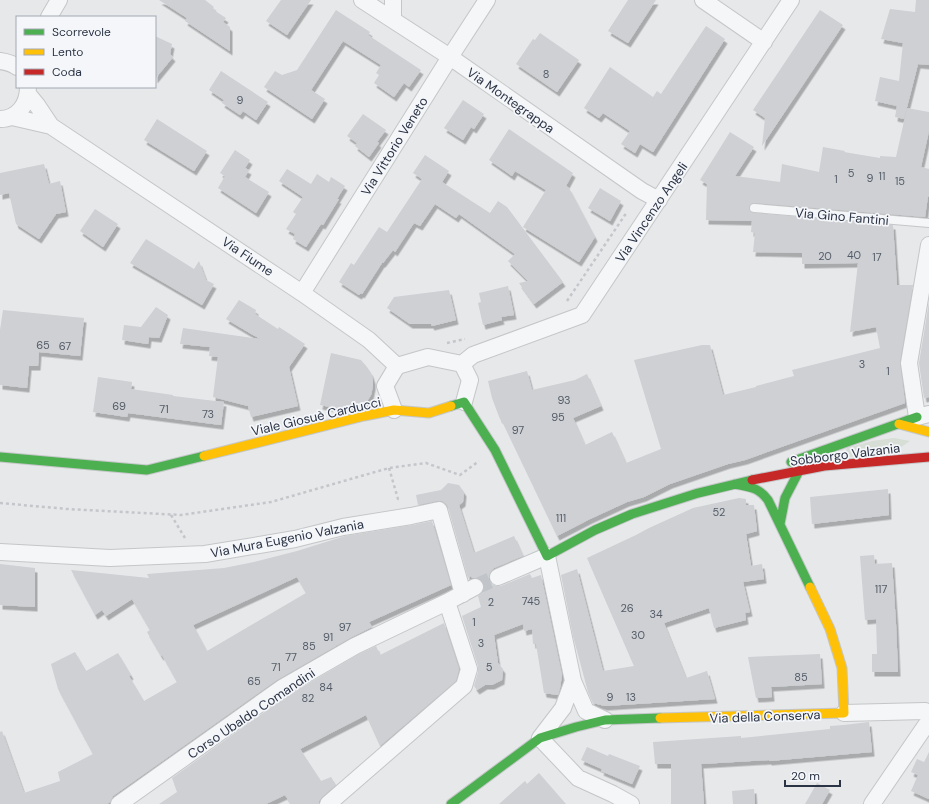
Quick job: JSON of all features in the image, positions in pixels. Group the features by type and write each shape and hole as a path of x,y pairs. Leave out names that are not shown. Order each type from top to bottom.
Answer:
{"street":[{"path":"49,16 59,0"},
{"name":"Via Montegrappa","path":"362,0 450,57 642,191 658,200"},
{"path":"393,0 393,20"},
{"name":"Via Vittorio Veneto","path":"302,293 487,0"},
{"path":"702,0 764,42"},
{"name":"Via Vincenzo Angeli","path":"462,364 473,355 582,315 791,0"},
{"path":"7,63 16,52"},
{"path":"6,118 20,111 26,104 28,90"},
{"path":"28,90 52,126"},
{"path":"6,118 52,126"},
{"name":"Via Fiume","path":"52,126 302,293 369,340 397,366"},
{"path":"923,416 909,363 929,245"},
{"path":"394,410 385,386 397,366 428,357 462,364 470,380 464,402 495,450 547,556 573,681 586,711 605,720"},
{"name":"Viale Giosuè Carducci","path":"0,457 147,470 364,416 394,410 429,413 464,402"},
{"name":"Sobborgo Valzania","path":"734,484 765,471 923,416"},
{"name":"Sobborgo Valzania","path":"899,424 929,432"},
{"name":"Sobborgo Valzania","path":"547,556 595,530 632,514 698,493 734,484 824,466 907,460 918,450"},
{"path":"907,460 929,457"},
{"path":"780,524 786,498 799,471"},
{"path":"734,484 757,489 764,495 780,524 830,629 842,668 844,713"},
{"name":"Via Mura Eugenio Valzania","path":"0,552 110,558 205,554 294,539 343,527 412,516 439,510 469,591"},
{"path":"498,578 547,556"},
{"name":"Corso Ubaldo Comandini","path":"119,804 282,688 355,646 469,591"},
{"path":"328,804 464,686 469,669 447,602"},
{"path":"573,681 563,708 540,738 578,778 631,804"},
{"name":"Via della Conserva","path":"451,804 540,738 605,720 844,713 927,718"},
{"path":"872,804 927,718"}],"lane":[{"name":"Via Gino Fantini","path":"754,208 929,223"}],"path":[{"path":"561,303 568,300 642,191"},
{"path":"443,344 472,336"},
{"path":"0,503 67,509 181,515 271,502 389,468 426,463 460,475 495,450"},
{"path":"389,468 398,499"},
{"path":"171,514 185,539"}],"shaded area":[{"path":"894,438 910,441 898,449 844,458 847,448 872,441"}],"building":[{"path":"159,0 205,0 214,7 212,9 226,18 223,22 230,27 230,51 185,21 187,18"},
{"path":"281,0 311,0 287,35 266,21"},
{"path":"628,0 656,0 628,43 608,31"},
{"path":"916,0 929,0 929,65 918,64 904,119 895,117 897,106 875,101 880,77 899,81 903,43 881,39 890,9 915,12"},
{"path":"336,10 370,32 368,35 421,70 409,87 404,83 394,97 374,83 379,75 376,73 381,65 343,41 311,90 325,99 312,119 264,87 275,71 282,75 297,70"},
{"path":"820,10 843,25 762,146 765,118 753,110"},
{"path":"706,26 725,39 653,152 640,144 635,153 621,144 630,131 603,113 599,118 584,108 610,67 653,97 657,91 661,94"},
{"path":"540,33 579,60 557,92 516,64 533,39 535,40"},
{"path":"156,36 172,44 170,54 173,57 156,78"},
{"path":"221,71 268,102 256,120 243,111 240,115 222,103 224,100 209,90"},
{"path":"463,100 484,114 474,129 471,127 463,140 444,128"},
{"path":"907,108 929,112 929,131 921,167 929,169 929,197 928,196 925,217 754,203 750,205 749,208 751,212 754,213 893,225 897,285 913,285 900,362 905,403 745,460 728,464 670,484 644,497 627,502 590,519 557,536 500,419 492,398 488,381 527,371 532,390 575,380 587,374 601,406 573,418 585,445 612,432 626,463 661,449 634,360 702,345 710,345 723,395 794,376 792,370 880,348 876,327 850,332 858,263 802,264 802,253 753,252 755,233 751,232 752,221 706,220 707,184 700,180 730,132 754,147 735,176 780,182 782,164 819,172 823,147 880,158 880,156 896,157"},
{"path":"363,114 386,130 377,142 379,143 369,157 355,146 357,143 347,136"},
{"path":"157,119 207,151 194,171 144,140"},
{"path":"509,129 573,173 566,186 569,188 595,237 579,262 523,227 546,190 515,171 512,176 489,160"},
{"path":"235,150 250,160 245,168 249,170 245,177 269,192 256,213 218,188 225,176 220,173"},
{"path":"425,155 449,171 442,182 490,213 498,201 507,207 563,282 534,304 519,283 528,281 508,261 515,254 459,214 456,218 435,204 420,226 414,223 395,252 393,250 382,263 362,294 361,293 359,295 339,282 351,263 354,265 379,227 387,232 422,179 413,173"},
{"path":"44,164 49,184 60,181 66,212 56,214 39,239 16,224 9,193 0,195 0,173"},
{"path":"287,169 311,184 317,174 329,182 331,177 345,186 323,225 321,224 306,247 293,239 295,234 286,229 296,214 293,212 303,197 279,181"},
{"path":"600,188 621,201 610,221 588,208"},
{"path":"95,209 118,224 103,247 80,231"},
{"path":"146,239 194,269 199,261 206,280 214,284 202,305 130,263"},
{"path":"508,286 514,315 501,317 502,320 483,325 478,303 481,302 479,293"},
{"path":"449,290 456,320 432,326 431,324 410,324 387,308 394,297"},
{"path":"239,300 256,310 255,314 278,329 279,327 305,344 289,367 298,406 251,417 248,406 213,397 218,357 209,356 210,347 180,344 183,328 260,339 226,319"},
{"path":"929,302 929,397 924,398 919,363"},
{"path":"156,307 168,315 159,338 149,337 148,344 122,340 124,325 141,327"},
{"path":"3,310 84,318 80,356 39,352 38,366 29,366 27,388 0,385 0,330"},
{"path":"331,353 361,360 367,367 371,373 373,386 371,395 366,403 340,409 320,405"},
{"path":"98,377 132,382 131,389 224,402 221,425 128,413 127,417 93,412"},
{"path":"448,483 459,485 464,492 463,502 459,505 474,553 514,536 523,556 494,568 489,576 489,580 492,584 501,586 530,574 532,578 541,575 562,675 558,695 544,693 536,644 533,644 532,629 524,631 523,624 494,635 498,663 503,669 502,680 492,685 485,685 477,690 474,686 478,666 462,616 481,607 478,596 483,592 484,583 480,579 472,578 471,576 468,578 446,504 442,501 437,501 418,505 416,495 441,490"},
{"path":"888,489 889,515 812,524 810,497"},
{"path":"739,498 746,499 746,505 754,505 757,531 746,534 751,566 762,564 764,579 743,582 750,612 745,613 746,620 714,628 709,608 664,623 686,678 707,671 715,699 605,706 593,703 588,692 573,636 561,575 577,569 603,671 634,666 587,558 693,508"},
{"path":"432,521 451,585 369,622 372,627 277,680 113,796 107,804 0,804 0,732 2,731 24,793 60,781 58,772 93,754 58,689 51,664 75,652 86,671 118,653 131,675 129,676 144,701 177,682 147,632 150,630 132,599 106,616 102,610 95,615 71,570 149,578 147,574 224,568 254,562 297,551 345,536","holes":["297,577 306,593 207,651 193,625"]},
{"path":"874,555 875,564 892,563 898,672 872,672 872,654 877,654 876,619 865,620 860,556"},
{"path":"0,564 35,568 35,607 0,605"},
{"path":"444,623 459,669 456,681 380,746 366,715 300,749 321,781 331,777 336,785 322,797 319,804 291,804 285,795 266,804 159,804 177,792 172,778 287,696 359,654 376,646 380,655"},
{"path":"820,654 822,684 771,687 772,697 756,698 748,657"},
{"path":"869,722 872,752 769,761 701,764 704,804 671,804 671,764 655,764 653,742 741,736 741,738 830,729 830,726"},
{"path":"587,747 608,756 609,754 640,766 632,784 601,771 602,769 581,760"},
{"path":"929,752 929,799 911,791 918,775 911,772 917,759 924,762"},
{"path":"539,773 566,804 499,804 525,781 527,784"},
{"path":"817,783 830,790 822,804 805,804"},
{"path":"754,789 755,804 733,804 732,791"}],"tunnel":[{"path":"475,587 498,577"}],"traffic: fast":[{"path":"451,406 464,402 495,450 547,556 595,530 632,514 698,493 752,480"},
{"path":"791,462 917,417"},
{"path":"0,457 147,470 204,456"},
{"path":"780,524 785,498 799,471"},
{"path":"735,484 757,490 761,492 768,500 810,587"},
{"path":"451,804 540,738 605,720 660,718"}],"traffic: slow":[{"path":"204,456 364,416 394,410 429,413 451,406"},
{"path":"899,424 929,432"},
{"path":"660,718 844,713 842,668 830,629 810,587"}],"traffic: jam":[{"path":"752,480 824,466 929,457"}]}
